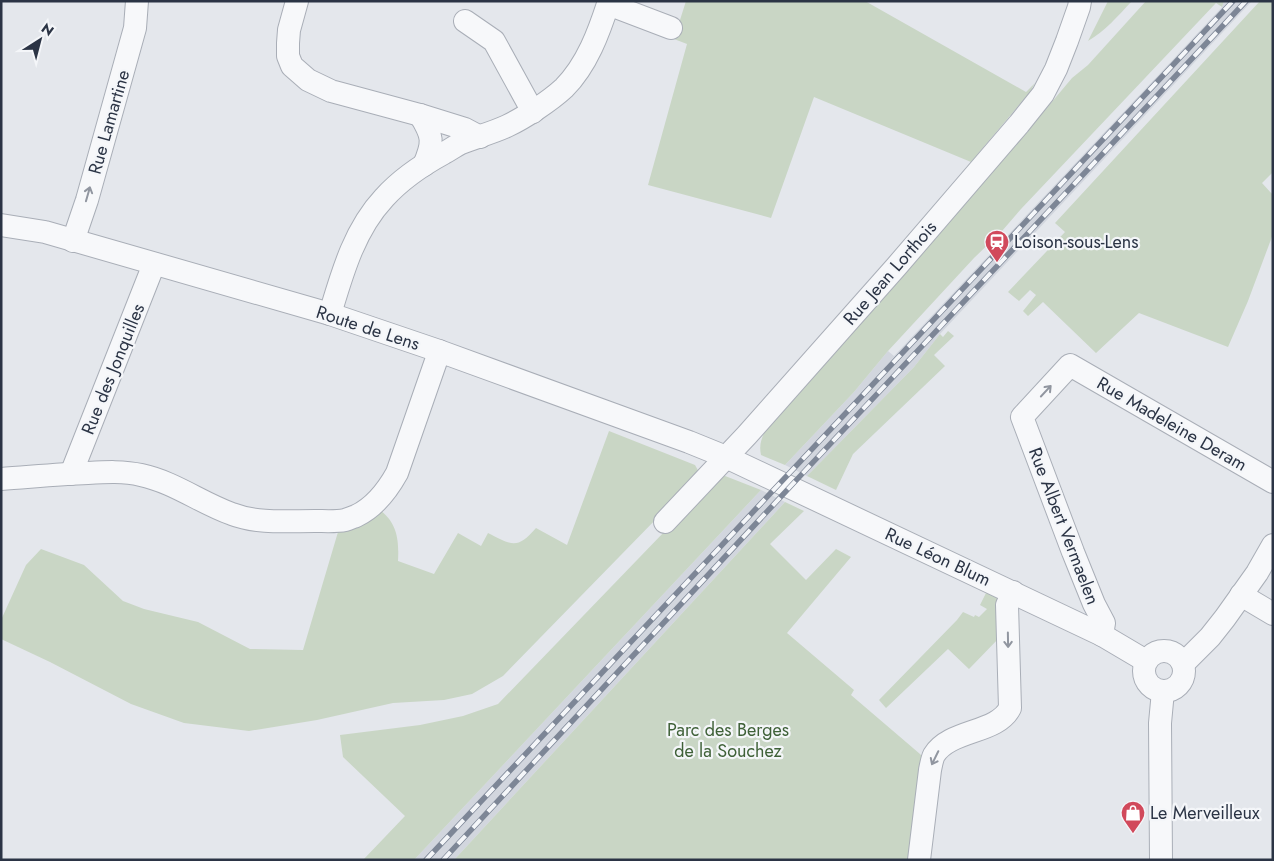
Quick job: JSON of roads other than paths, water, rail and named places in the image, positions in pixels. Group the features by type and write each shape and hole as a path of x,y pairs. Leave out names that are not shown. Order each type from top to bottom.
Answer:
{"street":[{"name":"Rue Lamartine","path":"73,241 87,200 136,28 137,1"},
{"path":"297,1 289,30 288,56 292,66 308,80 331,91 420,115 465,129 480,137"},
{"name":"Rue Jean Lorthois","path":"665,522 896,268 1043,94 1068,41 1080,1"},
{"path":"330,314 348,258 365,223 383,199 424,165 460,144 508,126 532,112 563,89 587,57 608,2 671,28"},
{"path":"465,20 494,42 532,112"},
{"path":"420,115 430,131 431,141 430,151 424,165"},
{"name":"Route de Lens","path":"1,225 45,232 330,314 439,351 726,457"},
{"name":"Rue des Jonquilles","path":"72,474 154,264"},
{"path":"1,479 119,472 157,479 216,508 253,520 346,520 358,515 379,500 398,473 439,351"},
{"name":"Rue Albert Vermaelen","path":"1070,365 1022,417 1073,552 1094,604 1104,623 1102,635"},
{"name":"Rue Madeleine Deram","path":"1070,365 1273,482"},
{"name":"Rue Léon Blum","path":"726,457 1102,635 1146,661"},
{"path":"1182,664 1210,638 1257,573 1273,545"},
{"path":"919,860 930,770 934,756 944,743 1003,718 1010,708 1007,605 1013,592"},
{"path":"1241,595 1273,614"},
{"path":"1161,651 1170,652 1178,657 1182,664 1184,672 1182,680 1171,690 1163,691 1153,688 1146,681 1144,671 1146,661 1153,654 1161,651"},
{"path":"1161,860 1160,722 1163,691"}],"railway":[{"path":"426,860 1233,1"},
{"path":"443,860 1246,1"}],"place":[{"name":"Loison-sous-Lens","path":"997,263"},
{"name":"Le Merveilleux","path":"1133,834"}],"park label":[{"name":"Parc des Berges de la Souchez","path":"728,740"}]}
